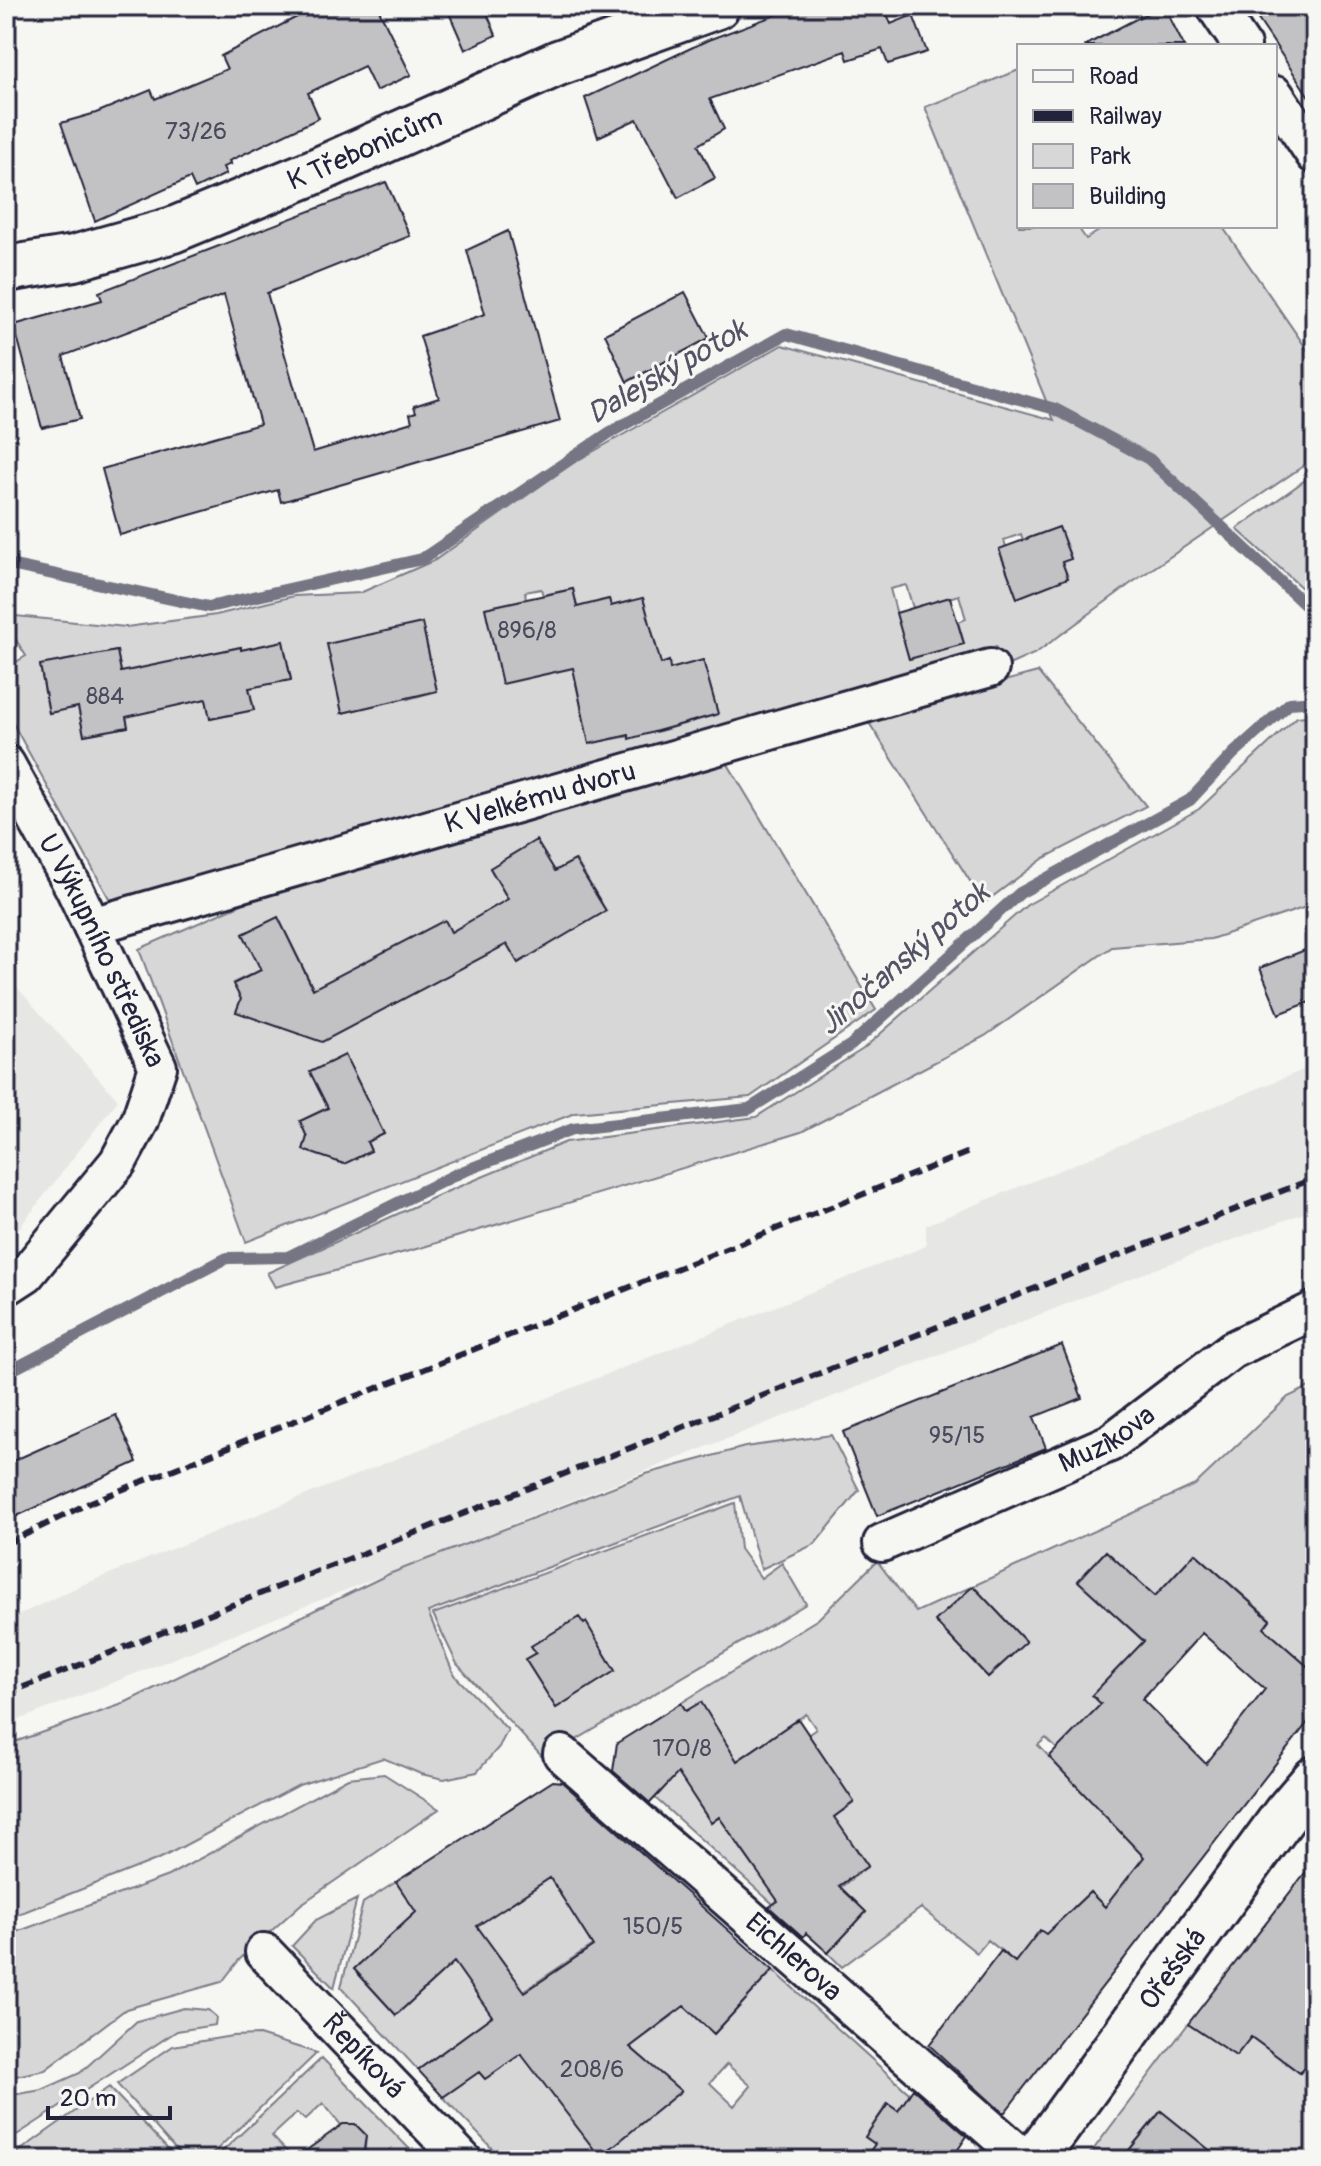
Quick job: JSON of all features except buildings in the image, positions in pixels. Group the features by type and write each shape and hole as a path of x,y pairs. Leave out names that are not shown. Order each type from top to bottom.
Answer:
{"street":[{"name":"K Třebonicům","path":"6,269 74,258 173,230 316,171 558,63 717,6"},
{"path":"1215,6 1241,44"},
{"path":"1277,98 1315,155"},
{"name":"K Velkému dvoru","path":"92,926 990,668"},
{"name":"U Výkupního střediska","path":"6,764 92,926 158,1067 140,1121 118,1162 26,1274 6,1287"},
{"name":"Muzikova","path":"882,1543 1110,1443 1232,1350 1315,1310"},
{"name":"Eichlerova","path":"562,1754 1026,2160"},
{"name":"Ořešská","path":"1034,2160 1286,1813 1315,1779"},
{"name":"Řepíková","path":"264,1952 463,2160"}],"shaded area":[{"path":"6,825 18,846 15,871 6,883"},
{"path":"6,975 118,1100 6,1245"},
{"path":"1315,1065 1315,1209 1137,1276 6,1725 6,1621 82,1585 926,1246 926,1225"}],"green space":[{"path":"1017,71 1017,228 1078,228 1086,239 1104,228 1223,228 1315,361 1315,458 1130,584 1036,653 1002,668 996,647 461,803 110,900 6,711 6,668 26,656 6,624 6,615 126,627 216,615 294,596 360,593 435,560 573,463 782,345 1054,420 925,107","holes":["1059,527 1071,558 1062,562 1068,578 1017,598 999,550 1006,547 1004,540 1021,534 1023,540","906,585 913,608 959,595 966,619 958,622 964,643 909,659 890,589","541,589 543,595 573,589 583,636 485,608 526,599 525,592","643,598 650,624 647,667 668,662 670,669 703,661 718,714 660,731 589,743 576,684 616,675 600,601 609,599 611,606","422,623 437,691 408,699 406,692 342,713","283,642 291,679 249,688 254,710 211,719 206,699 171,662 240,647 241,650","117,651 128,727 84,735 78,707 49,713 40,665"]},
{"path":"1315,473 1315,600 1237,529"},
{"path":"1038,672 1146,806 1044,858 984,903 866,718"},
{"path":"1315,715 1315,904 1211,939 1112,947 985,1036 801,1132 420,1248 275,1287 267,1273 566,1142 756,1117 863,1049 1027,905 1199,809 1297,717"},
{"path":"723,756 876,1010 750,1097 575,1113 246,1242 139,949 283,886","holes":["536,841 555,871 576,860 606,911 518,963 488,911 508,899 490,868","278,917 317,996 236,1012 241,999 233,983 267,967 253,953 243,934","345,1055 384,1134 367,1142 371,1151 303,1150 307,1137 300,1121 335,1104 319,1090 311,1072"]},
{"path":"1315,1384 1315,1673 1264,1628 1270,1619 1195,1553 1157,1594 1199,1637 1106,1551 1078,1581 1154,1651 1161,1678 1143,1700 1115,1672 1093,1695 1194,1797 1057,1749 1046,1738 1038,1745 1144,1857 1105,1907 1090,1892 1074,1907 1124,1959 1106,1982 1015,1962 988,1940 977,1953 921,1908 842,1967 828,1953 866,1912 853,1899 832,1894 868,1866 856,1848 773,1904 655,1798 689,1760 701,1702 686,1711 681,1703 818,1619 877,1561 916,1612 1195,1485 1288,1397","holes":["974,1587 1026,1642 988,1677 936,1622","806,1714 816,1729 793,1745 803,1761 711,1823 691,1792","837,1777 854,1803 756,1870 739,1846"]},
{"path":"831,1435 859,1490 815,1544 761,1569 740,1496 428,1612 454,1675 508,1730 499,1747 477,1772 444,1779 421,1774 383,1758 299,1785 161,1858 6,1919 6,1745 120,1705 389,1574 646,1474 745,1447"},
{"path":"735,1503 740,1549 761,1578 782,1563 806,1604 544,1759 457,1664 433,1614","holes":["586,1623 615,1671 556,1707 526,1659 536,1653 532,1646"]},
{"path":"384,1774 439,1809 300,1905 239,1960 222,1982 126,2009 45,2070 6,2078 6,1936 168,1876 348,1778"},
{"path":"550,1878 562,1897 578,1888 646,1909 491,2013 492,2016 418,2070 341,1987 363,1903 396,1882 419,1915","holes":["399,1928 441,1974 396,2015 354,1969"]},
{"path":"357,1899 334,1988 292,1946 316,1920"},
{"path":"1276,1911 1315,1941 1315,2010 1280,2058 1300,2073 1315,2054 1315,2160 1192,2160 1202,2144 1161,2111 1121,2160 1087,2158 1188,2024 1236,2056 1288,1989 1243,1953"},
{"path":"773,1970 910,2094 898,2111 887,2104 865,2137 875,2144 864,2160 740,2160 732,2152 723,2160 603,2160 600,2157 596,2160 503,2160 443,2097 479,2072 485,2079 500,2069 516,2046 645,2060 630,2047 672,2016 679,2002 715,2033","holes":["727,2064 751,2086 734,2106 710,2083","663,2077 681,2091 642,2122"]},
{"path":"184,2008 208,2010 216,2017 215,2025 177,2031 6,2142 6,2096 42,2090 80,2073 137,2021"},
{"path":"259,2035 317,2053 206,2160 185,2160 117,2084 173,2046 232,2036"},
{"path":"322,2058 420,2160 376,2160 365,2149 366,2135 355,2124 341,2125 323,2103 305,2120 297,2113 272,2136 288,2153 281,2160 213,2160"},
{"path":"109,2087 178,2160 7,2160"}],"waterway":[{"name":"Dalejský potok","path":"6,560 10,565 209,607 422,559 609,433 786,334 1055,409 1149,459 1315,614"},
{"name":"Jinočanský potok","path":"6,1373 227,1258 288,1257 459,1173 573,1129 749,1109 851,1045 1020,893 1190,800 1234,753 1290,703 1315,701"}],"railway":[{"path":"6,1544 91,1502 969,1152"},
{"path":"6,1694 1315,1178"}]}
